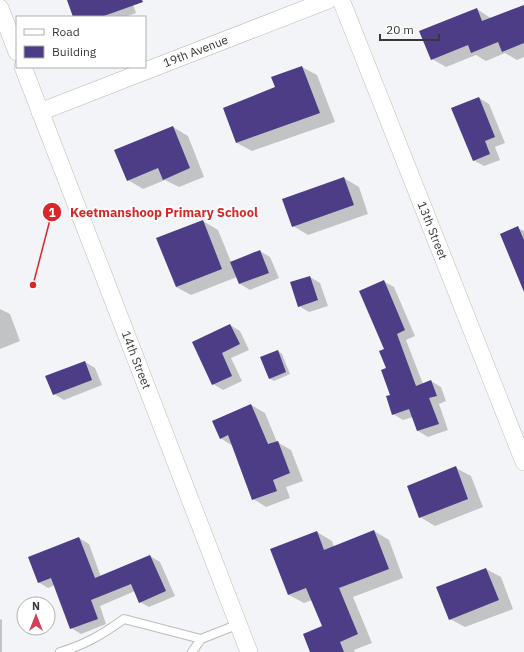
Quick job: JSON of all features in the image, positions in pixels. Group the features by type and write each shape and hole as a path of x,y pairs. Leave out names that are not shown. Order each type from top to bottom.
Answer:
{"street":[{"name":"19th Avenue","path":"40,112 328,0"},
{"name":"13th Street","path":"341,0 524,462"},
{"path":"0,8 16,49"},
{"name":"14th Street","path":"23,68 249,652"}],"lane":[{"path":"60,652 71,649 101,635 124,619 201,639"},
{"path":"192,652 201,639 239,624"}],"building":[{"path":"67,0 142,0 143,2 104,16 73,16"},
{"path":"524,5 524,43 502,52 498,42 471,53 468,45 431,60 419,31 477,8 482,21"},
{"path":"302,66 320,113 236,143 223,108 275,87 271,77"},
{"path":"479,97 495,137 485,141 490,154 473,161 451,108"},
{"path":"173,126 190,168 163,180 158,168 127,181 114,150"},
{"path":"344,177 354,205 292,227 282,199"},
{"path":"203,220 222,269 176,287 156,238"},
{"path":"518,226 524,240 524,292 500,234"},
{"path":"260,250 269,273 239,284 230,262"},
{"path":"310,276 318,300 298,307 290,282"},
{"path":"384,280 405,330 397,334 416,386 431,380 437,396 429,398 439,424 417,431 409,409 392,415 386,396 390,395 381,370 386,368 379,351 384,349 359,291"},
{"path":"230,324 240,344 222,353 232,376 212,385 192,342"},
{"path":"278,350 286,372 269,379 260,357"},
{"path":"85,361 92,380 53,395 45,376"},
{"path":"251,404 268,444 278,441 290,473 273,480 277,491 252,500 228,435 220,439 212,421"},
{"path":"456,466 468,499 419,518 407,486"},
{"path":"374,530 389,569 339,588 358,634 340,642 344,652 310,652 303,634 322,626 306,588 288,595 270,549 317,531 324,550"},
{"path":"79,537 95,578 150,555 166,591 139,603 131,584 91,600 98,619 70,629 51,578 38,583 28,557"},
{"path":"486,568 499,600 449,620 436,587"}],"place":[{"name":"Keetmanshoop Primary School","path":"33,285"}]}
